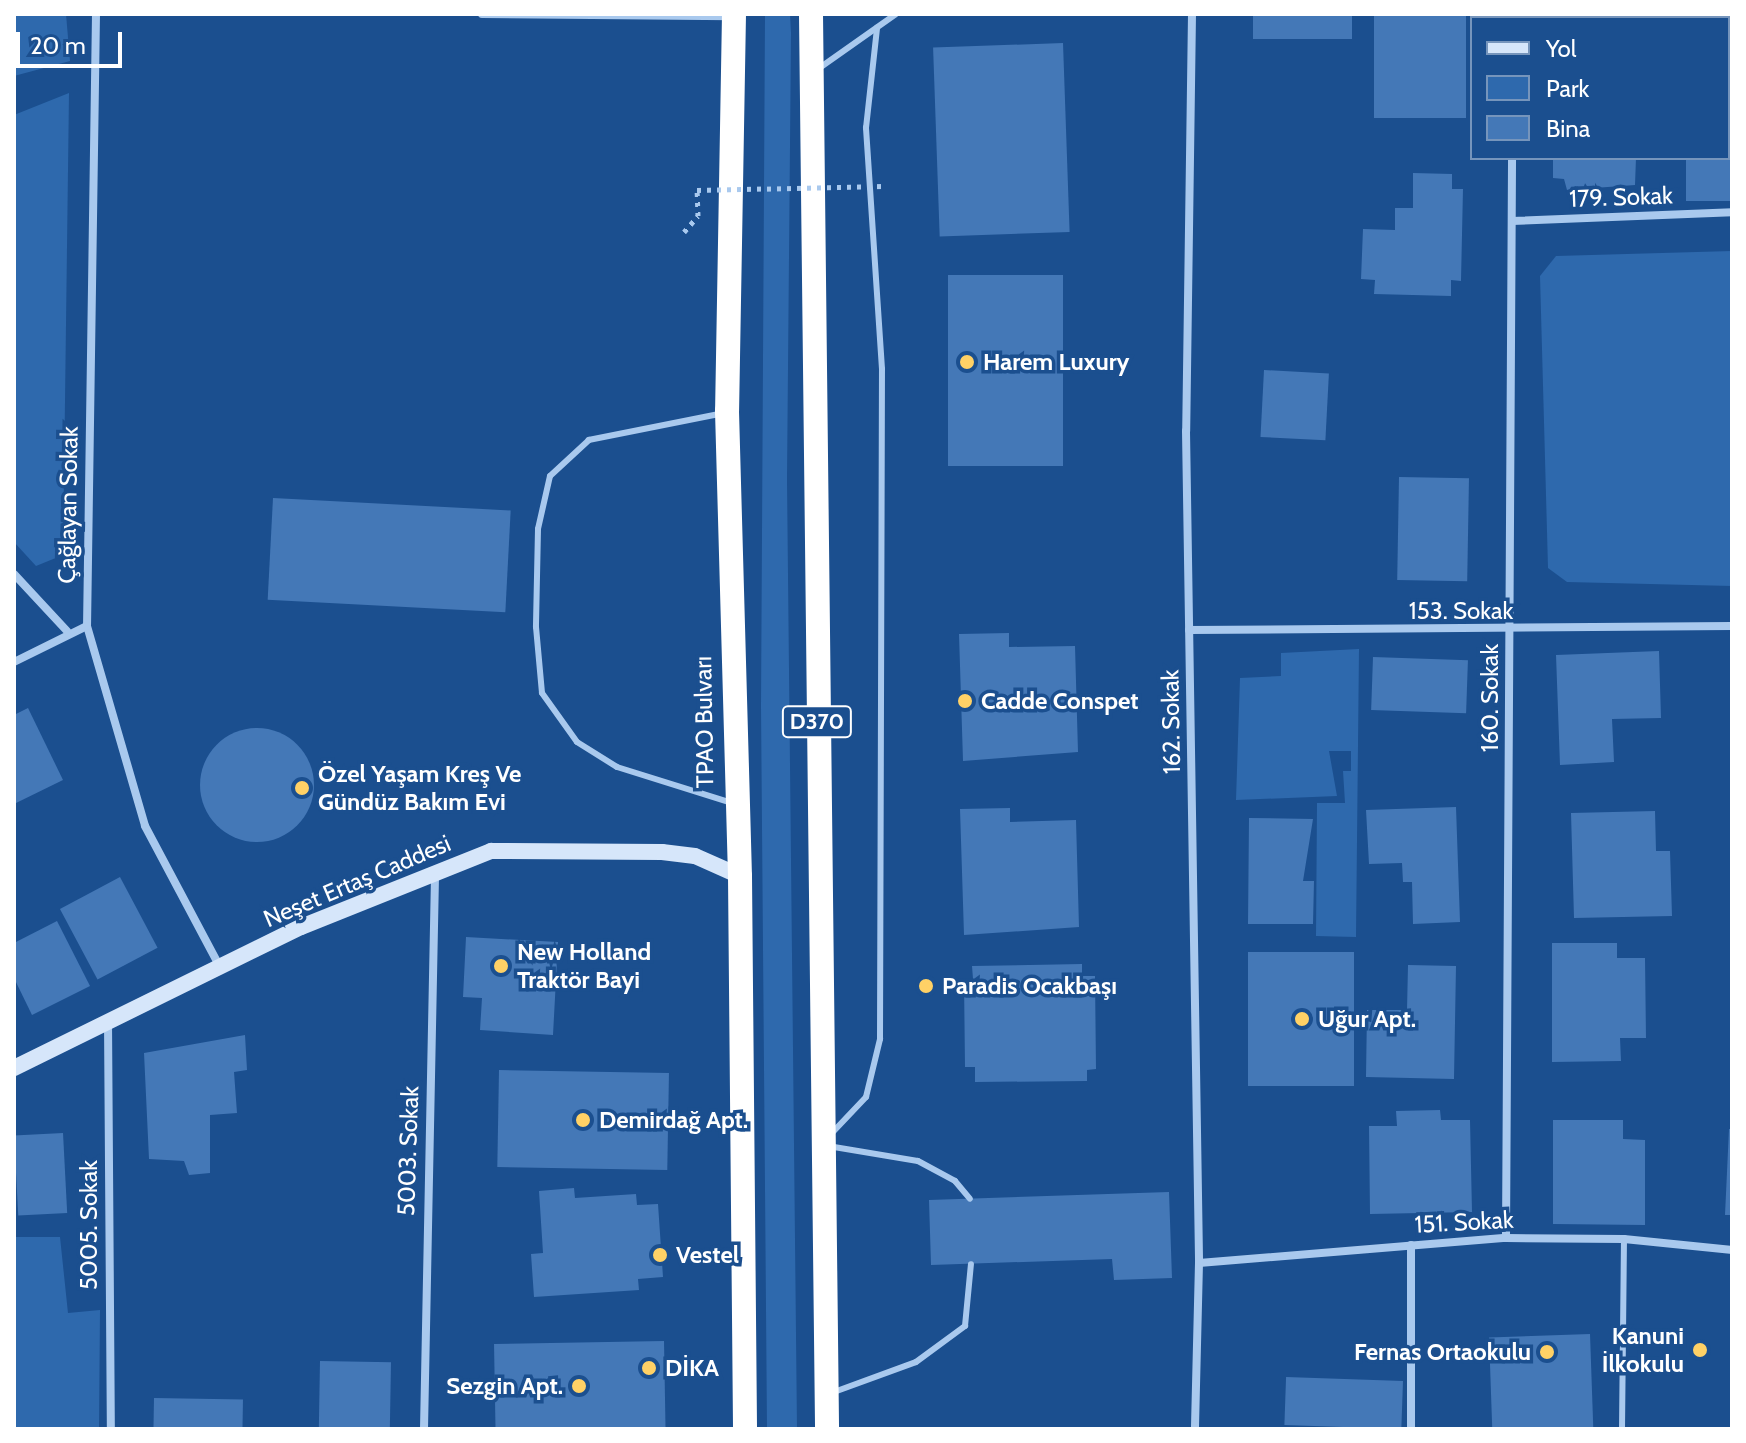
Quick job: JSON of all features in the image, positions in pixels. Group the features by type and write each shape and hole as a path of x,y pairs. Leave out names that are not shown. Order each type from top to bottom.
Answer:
{"highway":[{"name":"D370","path":"811,14 820,1145 827,1429"},
{"name":"TPAO Bulvarı","path":"734,15 727,411 734,804 740,876 745,1429"}],"street":[{"name":"Çağlayan Sokak","path":"96,14 87,626 145,826 221,969"},
{"path":"482,14 734,15"},
{"name":"162. Sokak","path":"1192,14 1189,630 1199,1263 1195,1429"},
{"name":"160. Sokak","path":"1506,1238 1512,160"},
{"name":"179. Sokak","path":"1512,221 1732,212"},
{"path":"14,574 67,631"},
{"path":"14,662 67,631 87,626"},
{"name":"153. Sokak","path":"1189,630 1510,632 1732,626"},
{"name":"Neşet Ertaş Caddesi","path":"14,1068 108,1020 221,969 301,927 491,851 695,856 740,876"},
{"name":"5003. Sokak","path":"424,1429 435,874"},
{"name":"5005. Sokak","path":"108,1020 111,1429"},
{"name":"151. Sokak","path":"1199,1263 1506,1238 1624,1239 1732,1250"},
{"path":"1411,1245 1411,1429"}],"lane":[{"path":"812,74 896,14"},
{"path":"820,1145 866,1097 880,1039 882,369 866,128 877,28"},
{"path":"727,411 680,426 589,440 550,476 538,529 536,627 542,693 577,742 617,767 734,804"},
{"path":"820,1145 918,1161 955,1181 970,1199"},
{"path":"1622,1429 1624,1239"},
{"path":"827,1395 916,1362 965,1326 971,1264"}],"path":[{"path":"684,232 698,216 697,190 883,186"}],"green space":[{"path":"14,14 66,14 70,61 14,76"},
{"path":"765,14 790,14 791,33 787,480 797,1429 767,1429 761,706"},
{"path":"69,93 63,555 36,566 14,542 14,115"},
{"path":"1732,251 1732,586 1567,582 1548,568 1540,276 1556,256"},
{"path":"1359,649 1356,937 1316,936 1317,803 1345,803 1343,771 1351,771 1351,751 1329,751 1337,796 1236,800 1240,678 1281,676 1281,653"},
{"path":"14,1237 60,1237 68,1313 100,1310 99,1429 14,1429"}],"building":[{"path":"1253,14 1352,14 1352,39 1253,39"},
{"path":"1374,14 1466,14 1466,118 1374,118"},
{"path":"1591,14 1634,14 1634,16"},
{"path":"1063,43 1070,232 940,236 933,48"},
{"path":"1730,148 1732,201 1686,201 1686,160 1730,160"},
{"path":"1553,160 1636,160 1635,185 1567,190 1564,179 1553,178"},
{"path":"1413,173 1452,174 1452,189 1463,189 1461,281 1451,280 1451,296 1374,294 1375,280 1361,279 1363,229 1395,230 1395,208 1413,208"},
{"path":"948,275 1063,275 1063,466 948,466"},
{"path":"1264,370 1329,373 1325,440 1260,437"},
{"path":"1399,477 1469,478 1467,581 1397,580"},
{"path":"273,498 511,510 505,612 268,600"},
{"path":"1009,633 1009,647 1075,646 1078,752 963,761 959,634"},
{"path":"1659,651 1661,718 1612,719 1614,762 1560,765 1556,655"},
{"path":"1373,657 1468,660 1466,713 1371,710"},
{"path":"28,708 63,780 14,804 14,715"},
{"path":"257,728 279,732 298,744 310,763 314,785 310,807 298,826 279,838 257,842 235,838 216,826 204,807 200,785 204,763 216,744 235,732"},
{"path":"1456,807 1460,922 1413,924 1412,882 1403,882 1402,863 1369,864 1366,810"},
{"path":"1010,808 1010,822 1076,820 1079,927 964,935 960,809"},
{"path":"1655,811 1656,851 1670,851 1672,916 1574,918 1571,813"},
{"path":"1249,818 1313,819 1303,881 1314,881 1313,924 1248,924"},
{"path":"120,877 158,948 98,980 60,909"},
{"path":"57,921 90,986 32,1015 14,978 14,943"},
{"path":"466,937 558,942 553,1035 480,1030 482,998 463,997"},
{"path":"1552,943 1617,943 1617,958 1645,958 1646,1038 1620,1038 1621,1061 1552,1062"},
{"name":"Uğur Apt.","path":"1248,952 1354,952 1354,1086 1248,1086"},
{"path":"1082,964 1082,976 1095,976 1096,1069 1087,1070 1087,1081 975,1082 975,1067 965,1067 964,980 973,979 972,966"},
{"path":"1408,965 1456,966 1454,1079 1366,1077 1367,1010 1407,1010"},
{"path":"245,1035 247,1070 234,1072 237,1113 210,1115 210,1173 189,1175 184,1161 149,1159 144,1053"},
{"name":"Demirdağ Apt.","path":"499,1070 669,1073 667,1170 497,1167"},
{"path":"1440,1110 1441,1120 1470,1120 1472,1212 1370,1214 1369,1126 1397,1126 1396,1111"},
{"path":"1553,1120 1623,1120 1623,1139 1645,1140 1645,1225 1553,1224"},
{"path":"1729,1129 1732,1129 1732,1215 1725,1215"},
{"path":"63,1133 67,1213 18,1215 14,1136"},
{"path":"574,1188 575,1198 636,1194 637,1205 658,1204 663,1277 638,1279 639,1290 534,1297 531,1254 543,1253 539,1191"},
{"path":"1169,1192 1172,1278 1114,1280 1112,1259 931,1265 929,1200"},
{"path":"1590,1334 1593,1429 1492,1429 1489,1338"},
{"name":"Sezgin Apt.","path":"664,1341 666,1429 496,1429 494,1344"},
{"path":"320,1361 391,1362 390,1429 319,1429"},
{"path":"1286,1377 1403,1381 1401,1429 1284,1425"},
{"path":"154,1398 243,1400 242,1429 153,1429"}],"place":[{"name":"Harem Luxury","path":"967,362"},
{"name":"Cadde Conspet","path":"965,701"},
{"name":"Özel Yaşam Kreş Ve Gündüz Bakım Evi","path":"302,788"},
{"name":"New Holland Traktör Bayi","path":"501,966"},
{"name":"Paradis Ocakbaşı","path":"926,986"},
{"name":"Uğur Apt.","path":"1302,1019"},
{"name":"Demirdağ Apt.","path":"583,1120"},
{"name":"Vestel","path":"660,1255"},
{"name":"Kanuni İlkokulu","path":"1700,1350"},
{"name":"Fernas Ortaokulu","path":"1547,1352"},
{"name":"DİKA","path":"649,1368"},
{"name":"Sezgin Apt.","path":"579,1386"}]}
